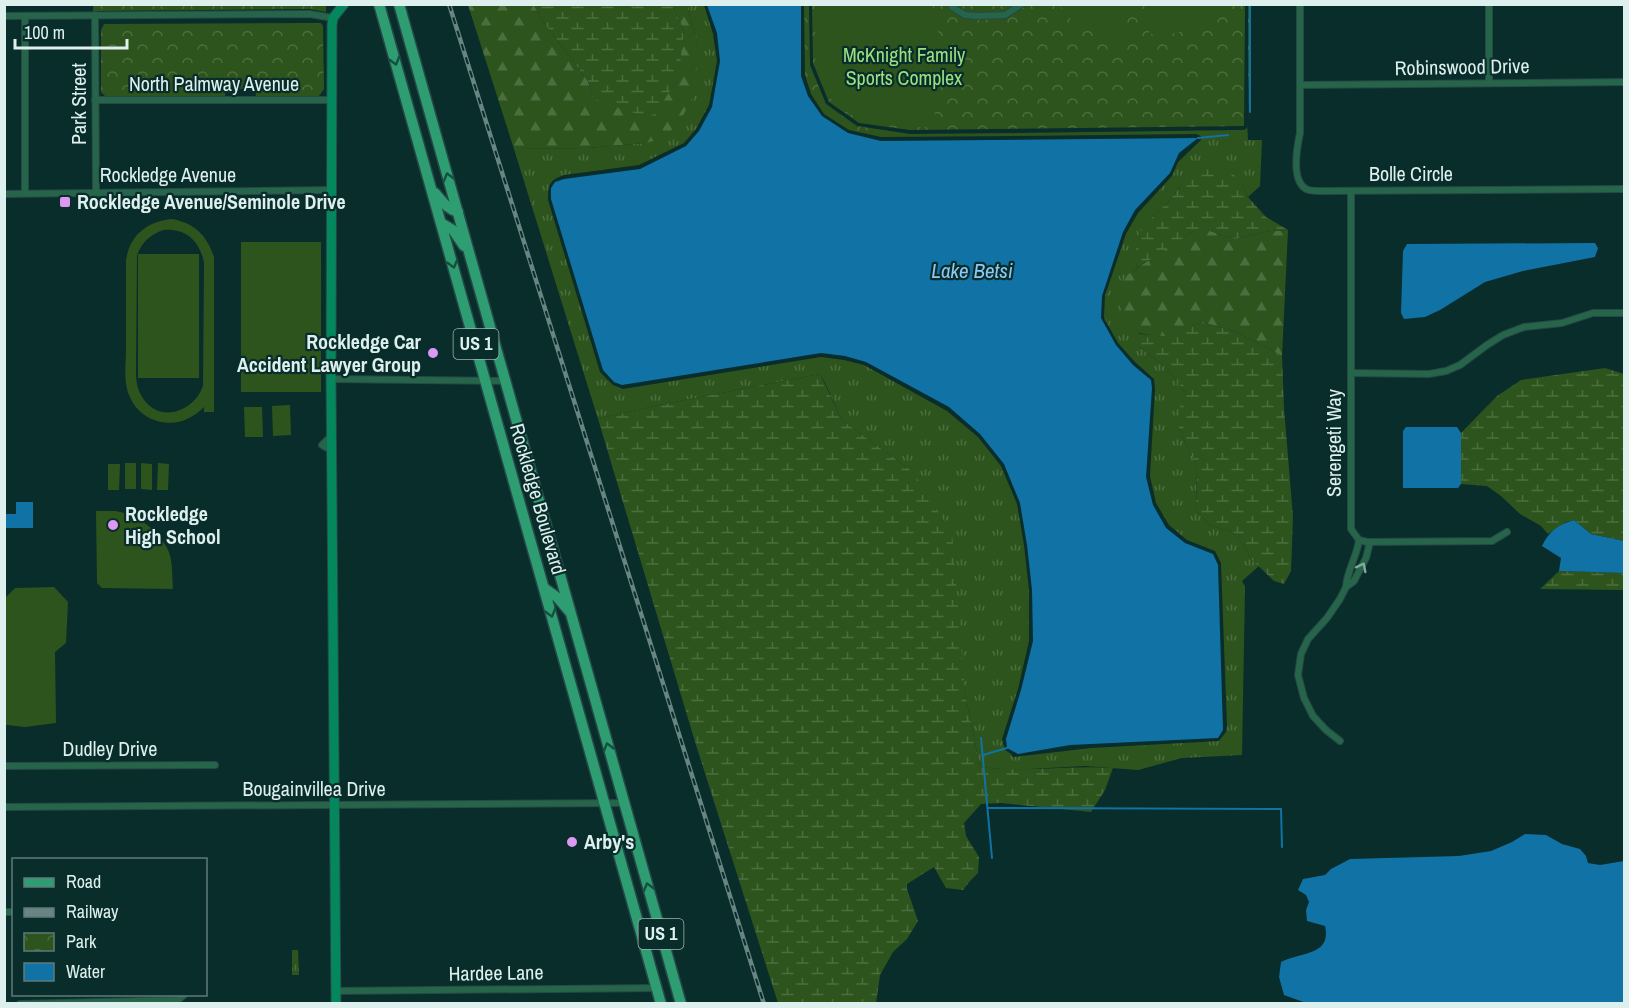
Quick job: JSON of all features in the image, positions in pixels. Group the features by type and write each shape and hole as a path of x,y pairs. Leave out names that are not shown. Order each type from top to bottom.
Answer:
{"main road":[{"name":"Rockledge Boulevard","path":"379,4 661,1004"},
{"name":"Rockledge Boulevard","path":"399,4 681,1004"},
{"path":"432,188 445,205 458,212"},
{"path":"441,223 453,230 470,253"},
{"path":"530,536 555,558"},
{"path":"544,588 558,598 571,613"},
{"path":"657,988 668,994 676,1004"}],"street":[{"path":"336,1004 332,379 333,22 344,4"},
{"path":"951,4 952,8 964,15 977,16 1005,15 1022,4"},
{"path":"1300,4 1300,85"},
{"path":"1489,4 1489,83"},
{"path":"4,16 310,14 333,22"},
{"name":"Park Street","path":"95,15 96,192"},
{"path":"25,16 25,193"},
{"name":"Robinswood Drive","path":"1300,85 1624,82"},
{"name":"Bolle Circle","path":"1300,85 1297,176 1300,183 1309,190 1624,189"},
{"name":"North Palmway Avenue","path":"95,100 333,100"},
{"name":"Rockledge Avenue","path":"4,194 332,190"},
{"name":"Serengeti Way","path":"1351,191 1351,529 1359,540"},
{"path":"1351,373 1429,374 1446,371 1460,365 1503,335 1524,327 1562,323 1593,313 1624,313"},
{"path":"332,379 506,381"},
{"path":"1340,741 1313,716 1304,698 1298,675 1301,654 1308,639 1327,618 1346,587 1359,540 1370,542 1492,541 1507,532"},
{"path":"1346,587 1354,581 1360,571 1370,542"},
{"name":"Dudley Drive","path":"4,765 215,765"},
{"name":"Bougainvillea Drive","path":"4,807 624,803"},
{"name":"Hardee Lane","path":"336,991 657,988"},
{"path":"20,1004 178,1000 183,996"}],"green space":[{"path":"1150,4 1218,5 1196,25 1179,32 1160,35 1149,34"},
{"path":"94,5 326,5 326,12 310,9 93,11"},
{"path":"468,5 534,5 544,23 588,81 593,98 666,96 676,82 684,31 672,5 687,5 698,47 695,93 679,123 663,138 646,143 587,148 514,149"},
{"path":"534,5 672,5 684,31 680,64 676,82 655,114 647,117 593,98 588,81 544,23"},
{"path":"687,5 704,5 713,34 717,61 709,105 696,129 684,143 639,165 564,175 552,181 549,187 548,200 600,372 613,385 623,389 821,357 844,360 864,365 947,411 978,437 1001,466 1017,504 1029,590 1029,641 1018,689 1002,739 1005,750 1013,757 1091,748 1219,741 1226,732 1227,726 1221,563 1215,551 1187,540 1169,525 1156,503 1150,476 1154,379 1118,343 1104,318 1105,296 1126,234 1138,213 1172,176 1178,162 1201,140 1201,136 1196,134 1017,136 1017,133 1244,130 1247,128 1247,123 1248,140 1262,140 1260,186 1248,197 1242,181 1181,185 1169,201 1151,218 1136,262 1137,268 1126,277 1140,334 1140,347 1168,369 1186,394 1179,429 1197,467 1196,509 1209,525 1233,532 1251,559 1259,566 1242,581 1245,586 1242,755 1182,758 1138,770 1085,766 1011,770 980,767 913,472 842,420 820,374 598,419 514,149 587,148 646,143 698,47"},
{"path":"804,5 809,5 810,65 826,104 857,126 910,134 1017,133 1017,136 881,137 849,130 824,114 811,94 805,75"},
{"name":"McKnight Family Sports Complex","path":"812,5 1245,5 1244,126 910,130 859,123 829,102 813,63"},
{"path":"1060,5 1127,5 1127,36 1108,36 1089,31 1072,20"},
{"path":"1248,5 1250,5 1248,123"},
{"path":"816,6 931,6 939,12 934,127 898,126 863,120 834,102 824,88 817,70"},
{"path":"321,23 323,26 324,89 319,96 256,96 255,89 226,89 225,96 106,97 101,92 101,30 104,24"},
{"path":"1198,168 1224,168 1242,181 1248,197 1266,217 1288,230 1270,231 1235,239 1210,231 1194,231 1137,268 1136,238 1151,218"},
{"path":"172,219 194,227 208,243 214,257 214,412 204,412 204,407 190,418 173,423 156,421 138,410 128,392 126,380 126,261 128,252 135,237 141,231 163,220","holes":["163,230 179,231 191,238 199,248 204,263 203,386 198,396 183,409 165,412 156,410 148,404 137,384 137,255 141,246 150,237"]},
{"path":"1288,230 1282,356 1236,332 1202,322 1165,337 1138,333 1123,318 1118,291 1126,276 1194,231 1210,231 1235,239 1270,231"},
{"path":"241,242 321,242 321,392 241,392"},
{"path":"138,254 199,254 199,378 138,378"},
{"path":"1202,322 1236,332 1282,356 1293,517 1291,571 1284,584 1274,581 1251,559 1233,532 1209,525 1196,509 1197,467 1179,429 1179,412 1182,398 1186,394 1168,369 1140,347 1140,334 1165,336"},
{"path":"1605,368 1624,374 1624,541 1591,534 1574,520 1566,522 1548,534 1541,526 1520,514 1487,486 1461,484 1461,433 1497,396 1521,380"},
{"path":"820,374 842,420 913,472 952,533 965,693 980,767 997,769 1113,768 1105,790 1091,812 1001,803 981,804 964,823 966,836 979,857 978,873 963,890 946,888 934,867 907,884 918,921 907,939 893,952 880,975 876,1003 778,1003 696,745 598,419"},
{"path":"290,405 291,435 273,436 272,406"},
{"path":"244,407 262,407 263,437 245,437"},
{"path":"125,463 136,463 136,489 125,489"},
{"path":"141,463 152,464 152,490 141,489"},
{"path":"158,463 169,464 168,490 157,490"},
{"path":"108,464 120,464 119,490 108,490"},
{"path":"96,511 115,511 131,516 147,525 160,537 169,552 173,589 102,588 97,583"},
{"path":"1559,571 1624,573 1624,590 1540,589"},
{"path":"54,587 68,602 66,643 55,652 56,723 25,727 4,724 5,598 15,588"},
{"path":"292,950 298,950 299,975 292,975"}],"water":[{"name":"Lake Betsi","path":"707,5 801,5 801,76 808,96 822,116 848,133 881,141 1198,138 1179,153 1170,173 1135,210 1123,232 1102,296 1101,318 1116,345 1133,365 1151,380 1146,477 1153,505 1166,528 1185,543 1213,554 1218,565 1223,730 1218,738 1070,745 1018,754 1007,748 1006,739 1033,641 1032,590 1020,503 1004,464 980,434 949,407 866,362 821,353 622,385 614,382 603,370 551,199 551,188 555,182 564,179 640,169 686,146 699,131 712,107 720,61 717,33"},
{"path":"1595,243 1598,248 1595,257 1523,271 1485,282 1425,317 1404,319 1401,313 1403,251 1407,244"},
{"path":"1406,427 1457,427 1461,433 1461,484 1458,488 1403,488 1403,431"},
{"path":"16,502 33,502 33,528 5,528 5,514 16,514"},
{"path":"1574,520 1591,534 1624,541 1624,573 1559,571 1561,558 1542,546 1555,529"},
{"path":"1525,834 1546,835 1562,844 1580,849 1588,863 1600,865 1624,861 1624,1003 1309,1004 1284,995 1279,977 1281,962 1313,952 1324,943 1326,936 1325,926 1307,921 1306,910 1309,902 1306,895 1298,890 1303,879 1325,875 1331,869 1350,859 1459,856 1491,851"}],"waterway":[{"path":"1250,4 1250,112"},
{"path":"1198,138 1228,135"},
{"path":"981,738 992,858"},
{"path":"983,755 1007,748"},
{"path":"988,808 1281,809 1282,847"}],"railway":[{"path":"449,4 764,1004"}],"place":[{"name":"Rockledge Avenue/Seminole Drive","path":"65,202"},
{"name":"Rockledge Car Accident Lawyer Group","path":"433,353"},
{"name":"Rockledge High School","path":"113,525"},
{"name":"Arby's","path":"572,842"}]}
